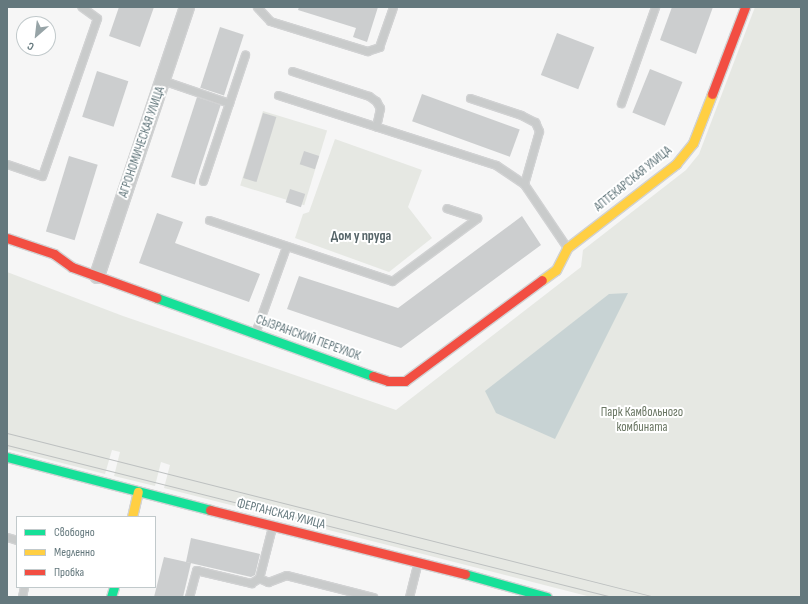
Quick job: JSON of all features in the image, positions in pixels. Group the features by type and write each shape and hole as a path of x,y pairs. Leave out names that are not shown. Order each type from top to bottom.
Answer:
{"street":[{"name":"АГРОНОМИЧЕСКАЯ УЛИЦА","path":"97,276 187,7"},
{"name":"АПТЕКАРСКАЯ УЛИЦА","path":"567,248 676,164 693,143 745,7"},
{"name":"СЫЗРАНСКИЙ ПЕРЕУЛОК","path":"7,238 54,254 72,267 388,381 404,381 556,270 567,248"},
{"name":"ФЕРГАНСКАЯ УЛИЦА","path":"7,457 138,492 418,561 548,597"},
{"path":"132,516 138,492"}],"lane":[{"path":"7,164 42,176 97,18 82,7"},
{"path":"257,7 270,21 367,51 379,47 393,7"},
{"path":"621,103 655,7"},
{"path":"203,181 245,55"},
{"path":"292,71 369,96 376,101 380,108 376,127"},
{"path":"162,80 229,103"},
{"path":"278,95 496,165 524,184 567,248"},
{"path":"470,98 521,115 535,122 539,131 524,184"},
{"path":"209,220 286,247 392,281 477,218 447,208"},
{"path":"255,333 286,247"},
{"path":"189,597 196,570 251,584 259,578 272,525"},
{"path":"409,597 418,561"},
{"path":"259,578 268,582 286,575 373,597"}],"green space":[{"name":"Парк Камвольного комбината","path":"755,7 801,7 801,597 591,597 164,488 170,465 161,462 155,486 114,476 120,452 112,450 105,474 7,449 7,272 123,316 396,410 581,267 583,250 686,170 699,154"},
{"path":"263,111 327,131 304,205 240,186"},
{"path":"335,139 422,170 408,207 432,238 389,272 295,238 303,214 309,212"}],"shaded area":[{"path":"628,293 555,439 496,413 485,391 609,294"}],"building":[{"path":"119,7 154,7 140,47 109,36"},
{"path":"299,7 378,7 367,42 353,37 356,28 298,10"},
{"path":"672,7 713,7 696,54 660,40"},
{"path":"220,27 244,35 224,96 200,88"},
{"path":"557,33 594,47 578,89 541,75"},
{"path":"650,69 682,82 665,126 632,113"},
{"path":"97,71 128,81 114,127 82,117"},
{"path":"422,94 520,130 510,157 412,121"},
{"path":"197,97 221,105 195,185 171,177"},
{"path":"263,113 276,117 257,182 243,178"},
{"path":"304,151 319,156 315,169 300,164"},
{"path":"69,156 98,165 75,240 46,232"},
{"path":"290,189 305,194 301,207 286,202"},
{"path":"157,213 183,222 175,243 260,274 249,302 139,263"},
{"path":"522,216 541,245 401,348 287,309 299,276 398,308"},
{"path":"191,538 260,554 255,575 251,577 186,562"},
{"path":"164,557 191,563 183,597 154,597"}],"tram line":[{"path":"7,433 655,597"},
{"path":"7,445 612,597"}],"traffic: fast":[{"path":"157,298 373,376"},
{"path":"7,457 210,510"},
{"path":"465,574 547,597"},
{"path":"111,597 114,588"}],"traffic: slow":[{"path":"542,280 556,270 567,248 676,164 693,143 712,94"},
{"path":"132,516 138,492"}],"traffic: jam":[{"path":"712,94 745,7"},
{"path":"7,238 54,254 72,267 157,298"},
{"path":"373,376 388,381 405,381 542,280"},
{"path":"210,510 465,574"}],"district":[{"name":"Дом у пруда","path":"361,236"}]}
